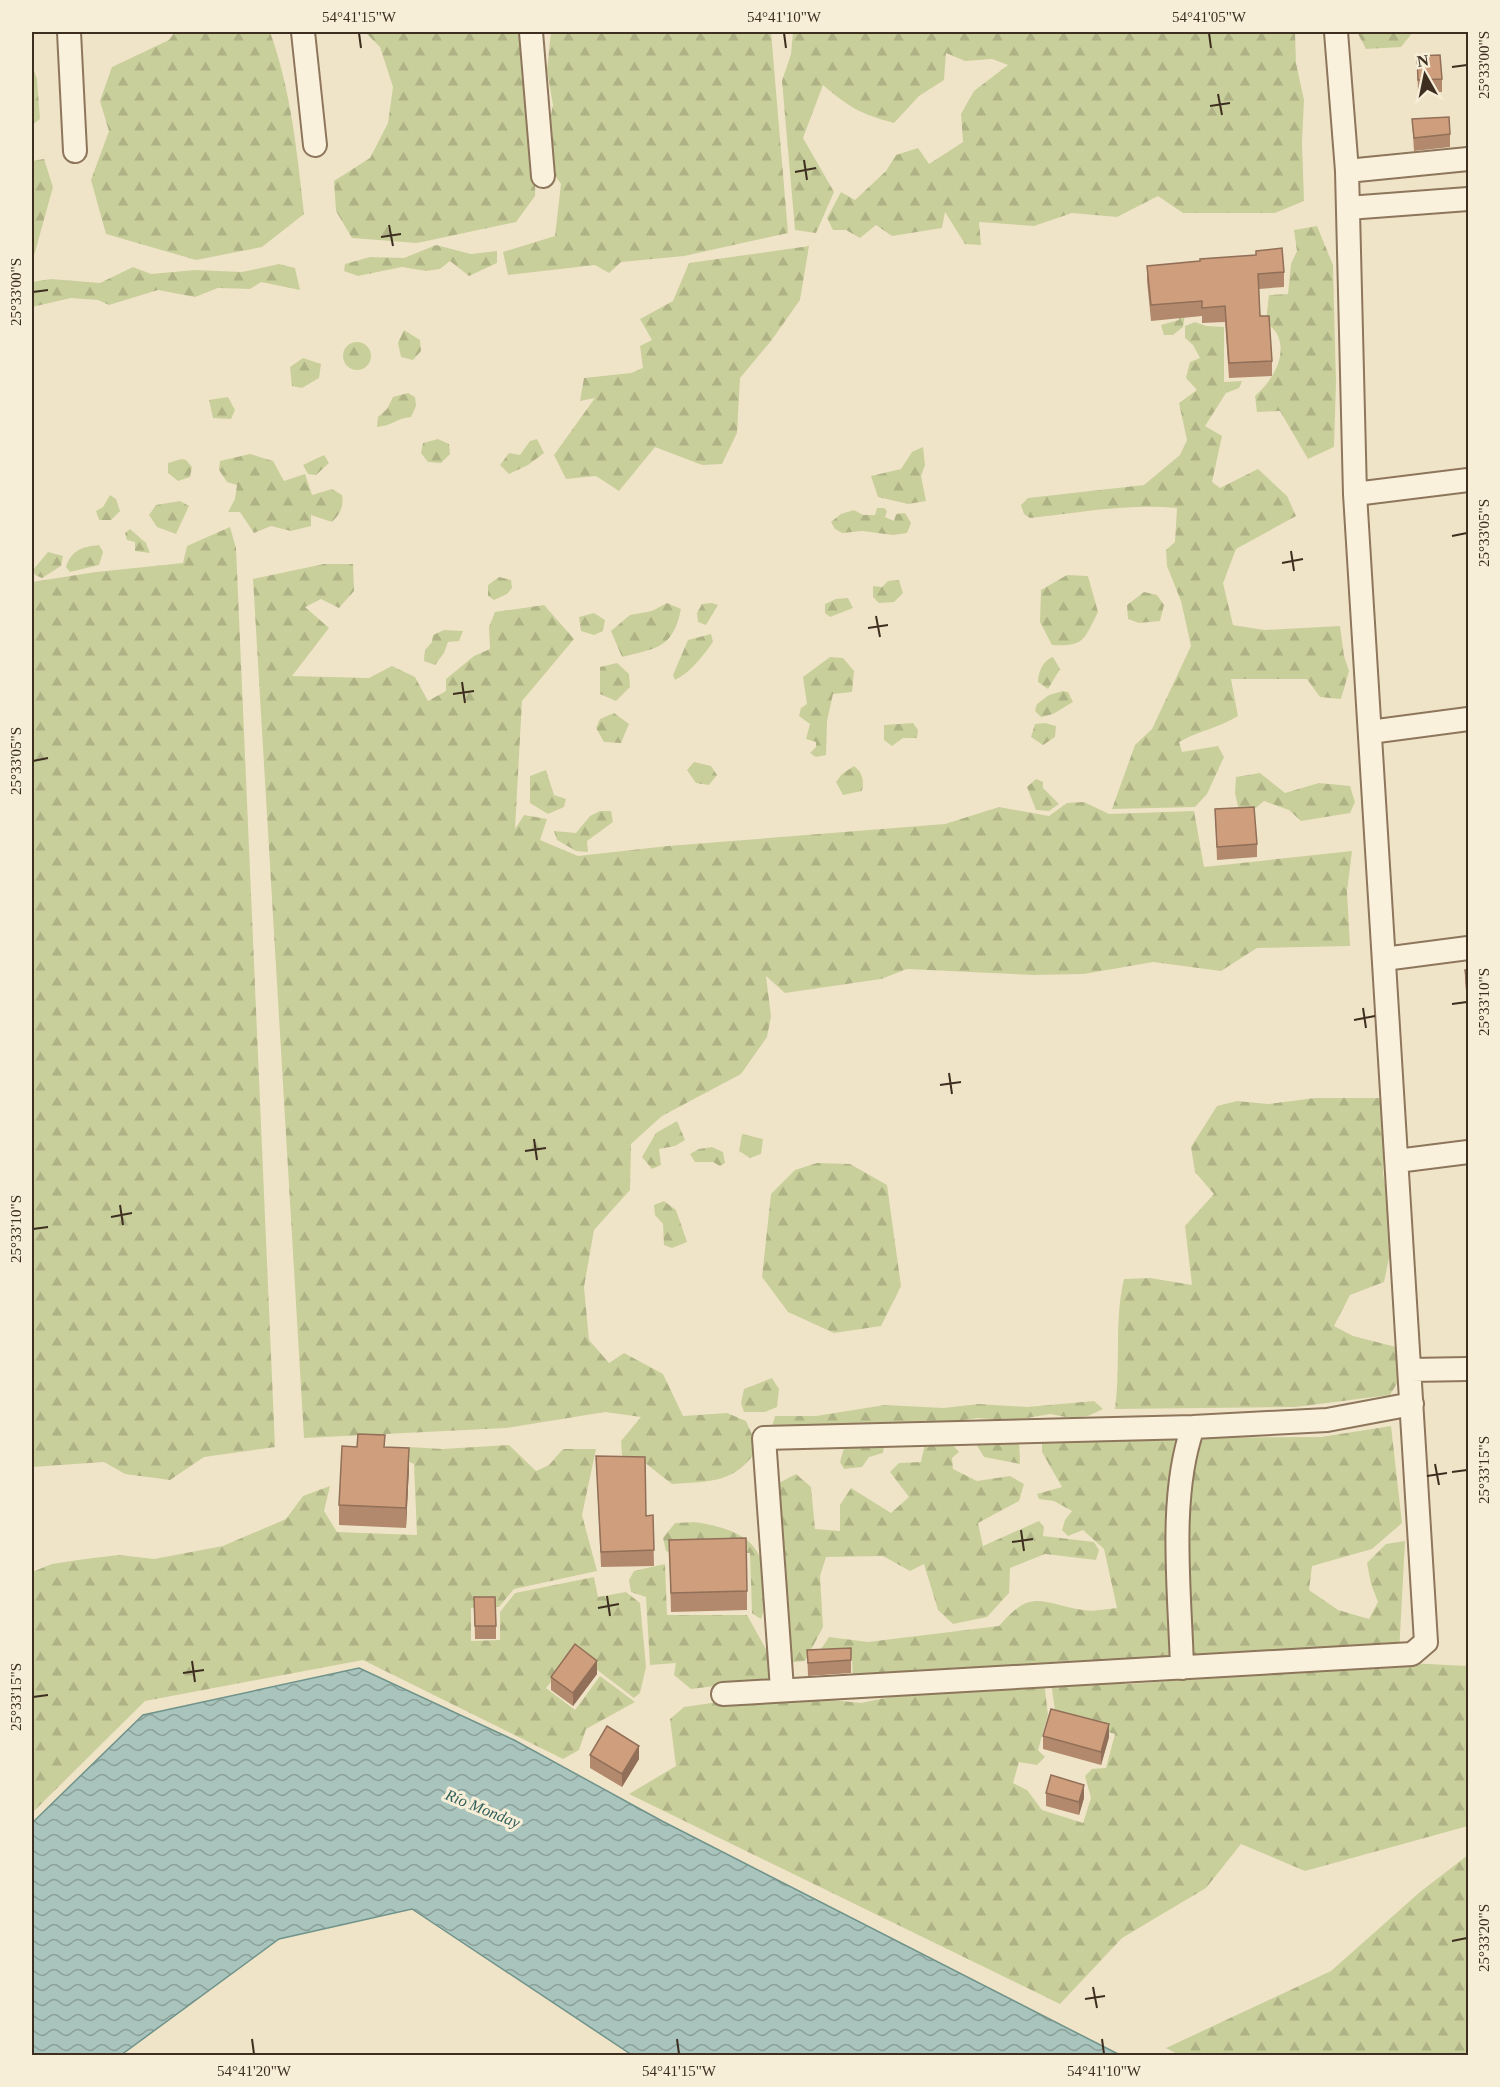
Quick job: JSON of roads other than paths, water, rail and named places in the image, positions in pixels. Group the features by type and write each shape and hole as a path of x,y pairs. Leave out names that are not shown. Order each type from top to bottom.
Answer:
{"street":[{"path":"69,32 75,151"},
{"path":"303,32 315,145"},
{"path":"531,32 543,176"},
{"path":"723,1694 1412,1654 1426,1642 1355,494 1347,171 1335,32"},
{"path":"1347,171 1468,159"},
{"path":"1348,208 1468,198"},
{"path":"1355,494 1468,480"},
{"path":"1370,732 1468,719"},
{"path":"1384,959 1468,948"},
{"path":"1397,1161 1468,1152"},
{"path":"1410,1370 1468,1369"},
{"path":"782,1689 764,1438 1194,1427 1327,1420 1412,1404"},
{"path":"1182,1668 1178,1503 1184,1452 1194,1427"}],"water":[{"name":"Río Monday","path":"359,1668 514,1740 662,1821 1120,2055 632,2055 412,1909 279,1939 121,2055 32,2055 32,1823 143,1715"}]}
